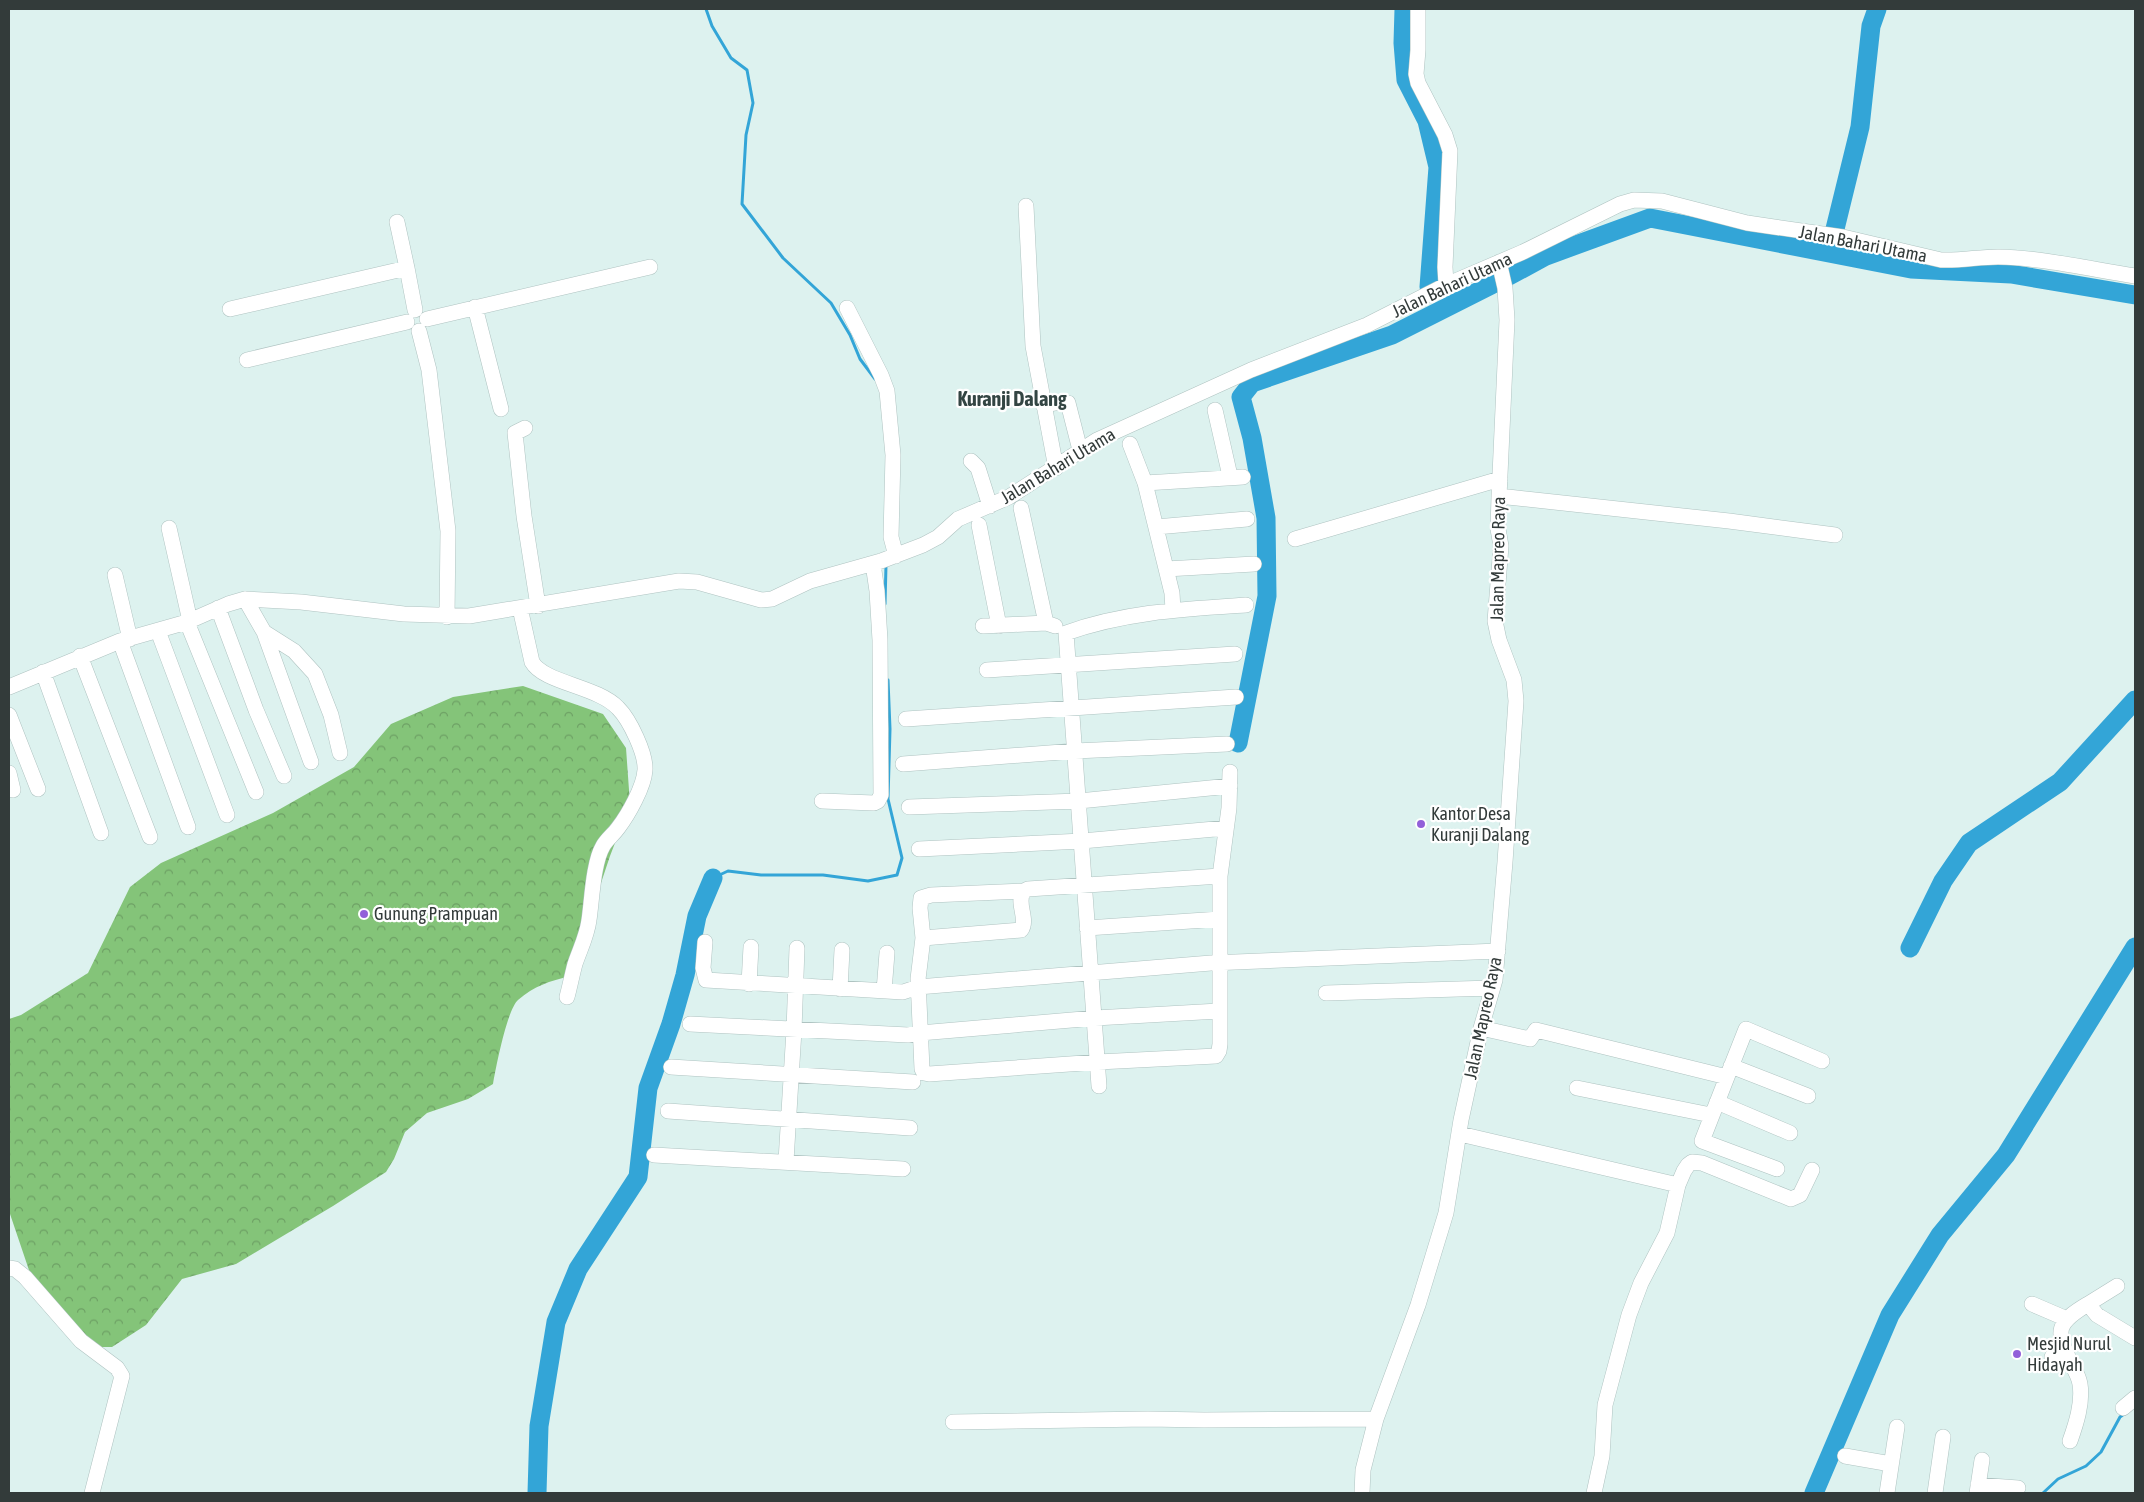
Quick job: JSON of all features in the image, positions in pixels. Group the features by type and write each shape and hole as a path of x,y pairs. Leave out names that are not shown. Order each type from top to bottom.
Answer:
{"street":[{"path":"1418,9 1416,74 1418,83 1445,135 1450,152 1445,252 1446,284"},
{"name":"Jalan Bahari Utama","path":"244,599 301,602 404,614 469,616 679,581 697,582 751,598 767,600 810,581 886,560 938,537 958,520 1009,497 1104,436 1242,374 1367,325 1446,284 1573,229 1614,206 1634,200 1662,201 1756,225 1856,240 1929,258 1953,261 1985,258 2024,259 2135,276"},
{"path":"1026,206 1033,346 1056,468"},
{"path":"397,222 429,370 448,531 447,616"},
{"name":"Jalan Mapreo Raya","path":"1362,1493 1363,1470 1376,1419 1436,1250 1450,1194 1460,1134 1481,1028 1492,988 1498,951 1516,701 1514,680 1499,640 1495,621 1501,546 1498,529 1507,320 1505,288 1499,262"},
{"path":"247,360 650,267"},
{"path":"230,309 407,268"},
{"path":"475,307 501,409"},
{"path":"822,801 874,803 878,801 881,795 880,640 877,590 891,537 893,456 887,391 881,375 847,308"},
{"path":"1043,405 1060,402 1068,403 1080,450"},
{"path":"1145,483 1236,476 1215,410"},
{"path":"525,428 515,432 524,516 538,606"},
{"path":"1130,444 1145,483 1172,593 1173,610"},
{"path":"971,461 978,468 990,506"},
{"path":"1295,539 1500,479"},
{"path":"1499,497 1719,520 1835,535"},
{"path":"1021,508 1046,623"},
{"path":"1156,527 1248,519"},
{"path":"979,525 999,626"},
{"path":"169,528 189,621 256,792"},
{"path":"1166,568 1254,564"},
{"path":"115,575 125,640 188,827"},
{"path":"9,688 80,656 189,621 244,599 264,632 311,762"},
{"path":"1066,633 1085,626 1173,610 1246,605"},
{"path":"218,608 256,710 284,776"},
{"path":"520,608 535,667 545,674 605,697 618,707 629,723 645,769 641,787 618,828 602,848 586,936 575,964 567,997"},
{"path":"983,626 1046,623 1059,627 1066,633 1099,1086"},
{"path":"158,631 227,815"},
{"path":"264,632 294,651 315,674 330,715 340,753"},
{"path":"987,670 1068,663 1235,654"},
{"path":"80,656 150,837"},
{"path":"43,672 100,833"},
{"path":"906,719 1236,697"},
{"path":"10,724 38,790"},
{"path":"903,764 1075,751 1228,744"},
{"path":"9,774 13,790"},
{"path":"910,807 1079,801 1230,779 1220,876 1220,1051 1216,1056 926,1074 922,1069 918,987 918,962 923,938 921,898 931,895 1024,891 1085,884 1220,876"},
{"path":"919,849 1082,841 1226,828"},
{"path":"923,938 1021,930 1024,924 1020,898 1024,891"},
{"path":"1087,928 1220,920"},
{"path":"705,942 703,968 706,980 796,987 903,992 918,987 1219,962 1498,951"},
{"path":"749,984 751,947"},
{"path":"786,1161 797,948"},
{"path":"840,989 842,950"},
{"path":"884,991 887,953"},
{"path":"1326,993 1492,988"},
{"path":"690,1024 908,1036 920,1033 1095,1018 1219,1011"},
{"path":"1481,1028 1530,1039 1536,1030 1729,1071 1808,1096"},
{"path":"1777,1169 1702,1141 1746,1029 1822,1061"},
{"path":"671,1067 912,1082"},
{"path":"1577,1088 1714,1109 1790,1133"},
{"path":"668,1111 910,1128"},
{"path":"1460,1134 1678,1185"},
{"path":"654,1155 903,1169"},
{"path":"1594,1493 1600,1465 1605,1405 1610,1382 1635,1299 1667,1233 1678,1185 1688,1165 1698,1162 1791,1200 1800,1195 1812,1170"},
{"path":"9,1268 25,1277 81,1340 117,1368 122,1376 92,1493"},
{"path":"2070,1442 2081,1397 2080,1383 2060,1336 2062,1327 2067,1319 2117,1286"},
{"path":"2032,1304 2067,1319"},
{"path":"2089,1306 2098,1315 2135,1338"},
{"path":"2052,1357 2071,1363"},
{"path":"2123,1408 2135,1398"},
{"path":"953,1422 1148,1418 1204,1420 1376,1419"},
{"path":"1887,1493 1897,1427"},
{"path":"1935,1493 1943,1437"},
{"path":"1845,1456 1891,1464"},
{"path":"1982,1460 1977,1489 2018,1488"}],"green space":[{"path":"523,686 603,714 626,748 630,804 610,856 570,976 542,985 518,1000 506,1026 493,1084 468,1099 427,1113 405,1132 394,1159 386,1172 236,1264 182,1279 146,1325 112,1347 90,1347 32,1279 9,1211 9,1019 21,1015 88,973 130,887 161,863 273,813 354,767 391,724 453,697"}],"waterway":[{"path":"706,9 712,26 731,58 747,70 753,103 746,135 742,204 783,258 831,303 850,335 860,359 875,379"},
{"path":"1404,9 1403,43 1406,80 1427,121 1438,167 1429,287"},
{"path":"1834,233 1860,127 1871,26 1877,9"},
{"path":"1509,276 1546,256 1650,218 1911,269 2011,274 2135,295"},
{"path":"1238,743 1267,596 1266,518 1252,438 1241,397 1252,383 1392,335 1501,280"},
{"path":"885,604 886,565"},
{"path":"713,878 728,871 761,875 823,875 868,881 897,875 902,858 888,799 890,729 888,680"},
{"path":"1910,948 1943,881 1969,843 2060,782 2135,700"},
{"path":"537,1493 539,1426 556,1322 578,1269 638,1177 648,1088 671,1024 685,975 697,916 713,878"},
{"path":"1814,1493 1890,1315 1940,1235 2006,1155 2135,947"},
{"path":"2043,1493 2058,1479 2086,1466 2101,1452 2120,1417 2124,1414"}],"place":[{"name":"Kantor Desa Kuranji Dalang","path":"1421,824"},
{"name":"Gunung Prampuan","path":"364,914"},
{"name":"Mesjid Nurul Hidayah","path":"2017,1354"}],"district":[{"name":"Kuranji Dalang","path":"1012,399"}]}
